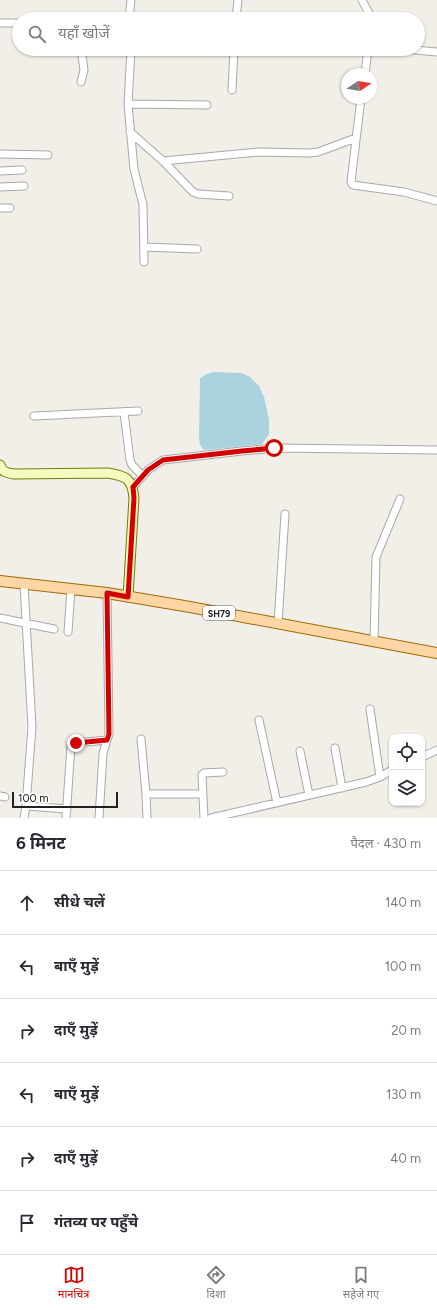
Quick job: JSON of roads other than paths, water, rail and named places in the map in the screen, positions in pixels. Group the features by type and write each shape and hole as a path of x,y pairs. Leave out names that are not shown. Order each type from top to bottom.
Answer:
{"main road":[{"path":"0,465 1,469 6,473 14,474 108,473 120,475 129,479 133,487 134,498 128,597"},
{"name":"SH79","path":"0,581 107,593 437,653"}],"street":[{"path":"130,12 131,0"},
{"path":"237,12 238,0"},
{"path":"362,0 368,12"},
{"path":"0,23 12,23"},
{"path":"425,51 437,52"},
{"path":"81,82 84,70 82,56"},
{"path":"131,56 128,104 134,169 143,205 144,262"},
{"path":"232,90 234,56"},
{"path":"366,68 367,56"},
{"path":"128,104 207,105"},
{"path":"360,104 350,182 353,185 404,192 437,201"},
{"path":"130,132 163,161 193,192 198,194 229,196"},
{"path":"163,161 259,152 318,152 356,138"},
{"path":"0,154 48,155"},
{"path":"0,171 22,170"},
{"path":"0,187 24,186"},
{"path":"0,208 10,208"},
{"path":"144,247 197,249"},
{"path":"124,412 130,460 132,465 143,476"},
{"path":"34,416 138,412"},
{"path":"133,487 148,470 163,460 274,448 437,450"},
{"path":"374,641 376,557 400,499"},
{"path":"278,624 284,514"},
{"path":"24,584 32,727 24,818"},
{"path":"68,632 71,589"},
{"path":"99,818 102,753 107,740 109,727 107,593"},
{"path":"0,618 54,629"},
{"path":"370,709 380,777"},
{"path":"259,720 277,803"},
{"path":"141,739 147,818"},
{"path":"66,818 71,746 76,743 107,740"},
{"path":"335,748 342,788"},
{"path":"425,756 437,750"},
{"path":"300,751 309,795"},
{"path":"204,818 202,775 204,773 223,772"},
{"path":"211,818 342,788 380,777 389,772"},
{"path":"146,794 202,794"},
{"path":"26,806 67,809"}],"water":[{"path":"213,372 242,373 250,377 259,386 264,397 269,419 269,434 262,444 204,450 200,445 200,378"}]}
